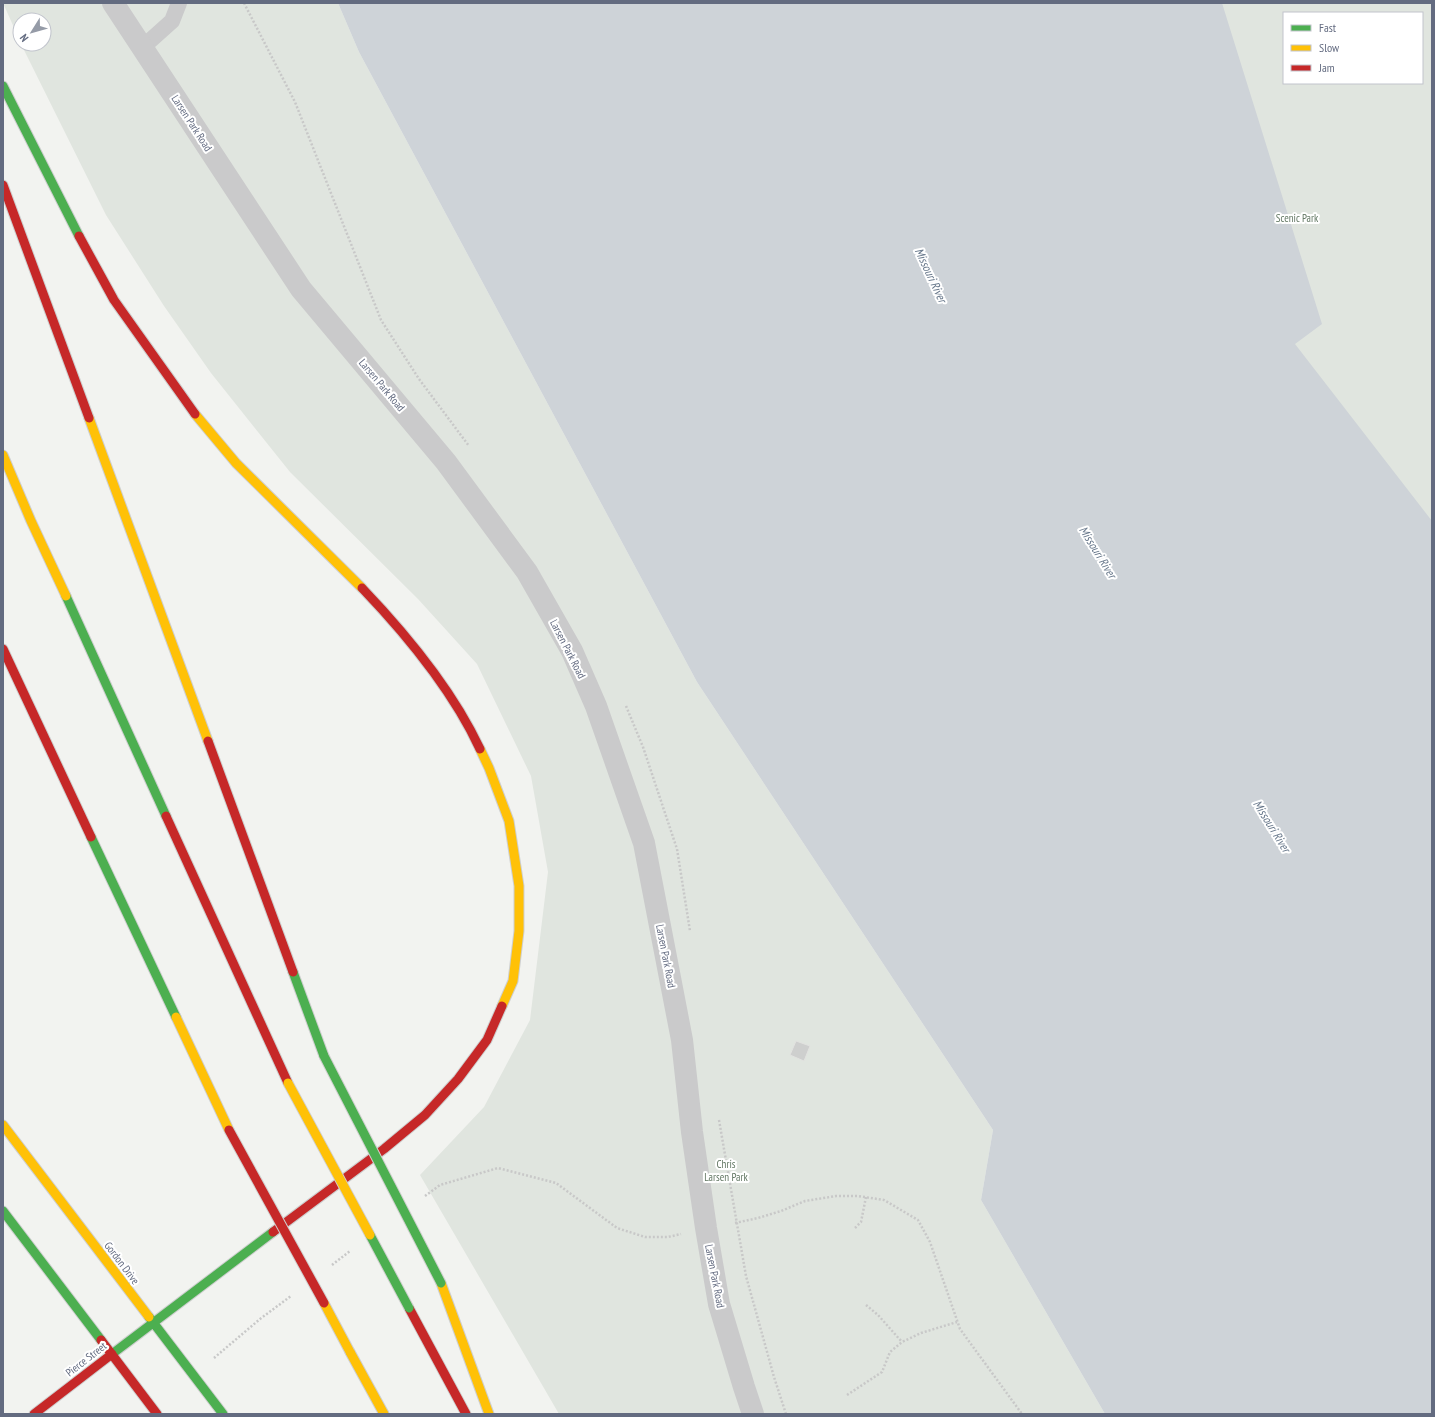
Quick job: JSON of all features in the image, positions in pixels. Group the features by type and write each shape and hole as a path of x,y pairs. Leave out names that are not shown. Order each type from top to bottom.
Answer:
{"main road":[{"name":"Pierce Street","path":"3,86 78,235 111,294 164,372 198,418 236,463 338,563 390,617 436,677 470,728 489,768 509,821 519,886 519,932 513,981 487,1040 458,1079 425,1115 384,1149 34,1414"},
{"path":"3,185 324,1056 441,1283 489,1414"},
{"path":"3,455 31,521 288,1083 466,1414"},
{"path":"3,649 229,1130 384,1414"},
{"path":"3,665 53,756"},
{"name":"Gordon Drive","path":"3,1125 223,1414"},
{"path":"3,1132 14,1139"},
{"path":"3,1210 157,1414"}],"street":[{"name":"Larsen Park Road","path":"113,3 301,289 446,462 527,572 575,658 596,706 644,843 682,1040 706,1228 719,1304 744,1387 754,1414"}],"lane":[{"path":"143,47 172,21 179,3"}],"path":[{"path":"736,1222 758,1218 781,1211 805,1201 836,1196 858,1196 884,1200 918,1220 930,1242 960,1329 1022,1414"},
{"path":"855,1228 861,1222 866,1197"},
{"path":"866,1305 878,1315 902,1342"},
{"path":"847,1395 882,1372 890,1352 902,1342 921,1333 957,1322"}],"green space":[{"name":"Chris Larsen Park","path":"3,3 338,3 359,52 697,682 993,1130 981,1200 1105,1414 559,1414 420,1175 484,1107 530,1020 548,872 531,776 477,664 418,599 290,472 211,373 164,306 106,215 25,52 52,52 52,12 12,12 12,23"},
{"name":"Scenic Park","path":"1069,3 1432,3 1432,690"}],"water":[{"name":"Missouri River","path":"338,3 1222,3 1322,324 1295,344 1432,521 1432,1414 1105,1414 981,1200 993,1130 697,682 359,52"}],"building":[{"path":"796,1041 810,1046 804,1061 790,1055"}],"traffic: fast":[{"path":"3,86 79,236"},
{"path":"66,596 166,816"},
{"path":"91,837 176,1017"},
{"path":"293,972 324,1056"},
{"path":"324,1056 441,1283"},
{"path":"3,1211 101,1340"},
{"path":"112,1354 273,1232"},
{"path":"370,1235 409,1308"},
{"path":"149,1317 223,1414"}],"traffic: slow":[{"path":"195,414 236,463 362,588"},
{"path":"89,418 208,741"},
{"path":"3,455 31,521 66,596"},
{"path":"480,749 489,768 509,821 519,886 519,931 513,981 502,1006"},
{"path":"176,1017 229,1130"},
{"path":"288,1083 370,1235"},
{"path":"3,1125 149,1317"},
{"path":"441,1283 489,1414"},
{"path":"324,1303 350,1352"},
{"path":"350,1352 384,1414"}],"traffic: jam":[{"path":"3,185 89,418"},
{"path":"79,236 114,300 195,414"},
{"path":"362,588 395,624 427,664 456,706 480,749"},
{"path":"3,649 91,837"},
{"path":"208,741 293,972"},
{"path":"166,816 288,1083"},
{"path":"273,1232 384,1149 425,1115 458,1079 487,1040 502,1006"},
{"path":"229,1130 324,1303"},
{"path":"409,1308 466,1414"},
{"path":"101,1340 157,1414"},
{"path":"34,1414 112,1354"}]}
